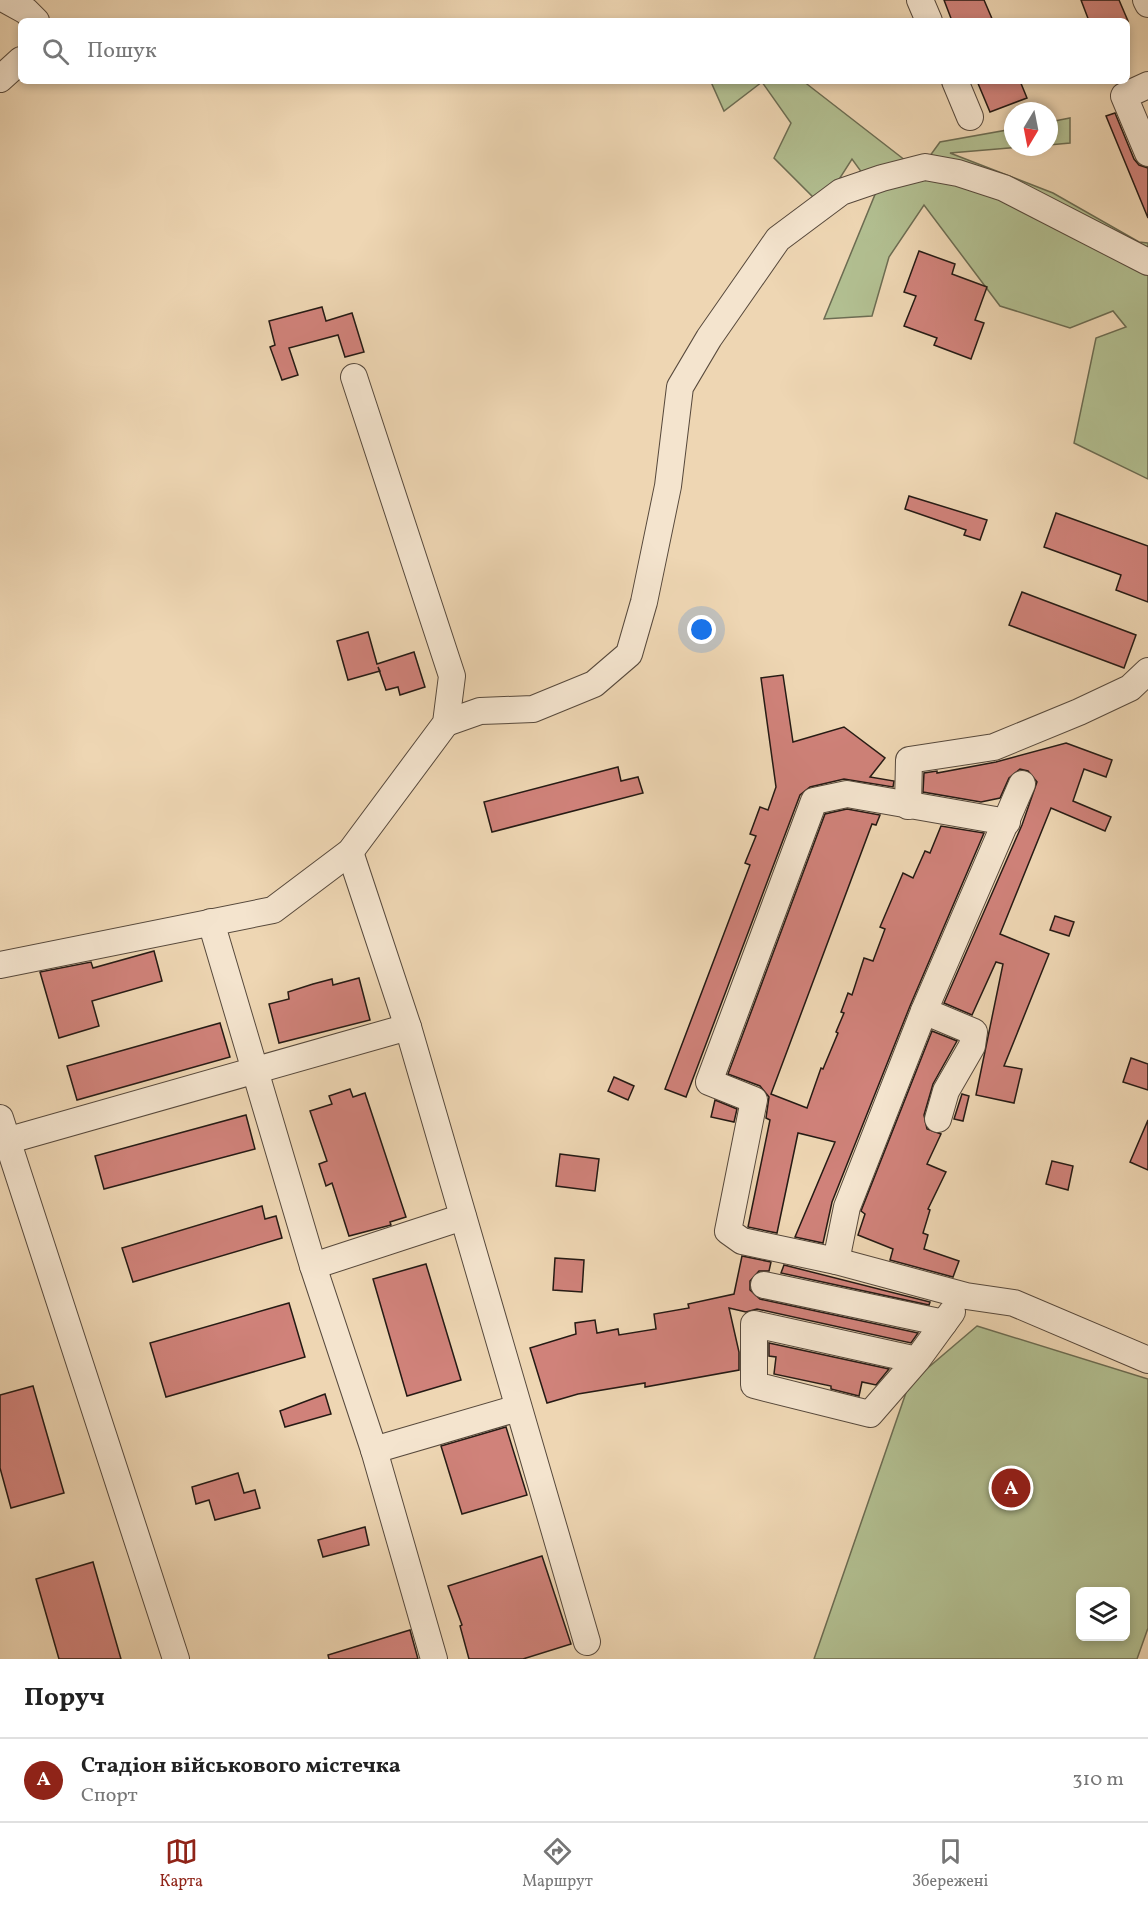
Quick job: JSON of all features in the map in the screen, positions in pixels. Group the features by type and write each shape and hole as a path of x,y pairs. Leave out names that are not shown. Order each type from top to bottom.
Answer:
{"street":[{"path":"920,0 928,18"},
{"path":"0,79 18,63"},
{"path":"956,84 970,117"},
{"path":"1148,85 1124,96 1148,153"},
{"path":"446,723 480,711 533,709 594,684 629,654 644,602 668,486 680,387 709,338 778,238 841,192 925,167 958,173 1005,188 1148,262"},
{"path":"0,964 273,910 350,852 446,723 452,676 354,377"},
{"path":"908,806 909,760 994,747 1130,688 1148,670"},
{"path":"836,1261 847,1207 924,1011 1022,784"},
{"path":"1007,822 847,794 814,801 709,1082 754,1100 728,1231 742,1241 836,1261 966,1296 1014,1303 1148,1360"},
{"path":"350,852 408,1027 587,1642"},
{"path":"211,922 313,1266 374,1450 434,1659"},
{"path":"924,1011 974,1032 972,1046 946,1091 938,1119"},
{"path":"176,1659 3,1130 255,1071 408,1027"},
{"path":"313,1266 463,1217"},
{"path":"764,1285 944,1323"},
{"path":"917,1360 754,1324 754,1385 824,1405 870,1414 917,1360 966,1296"},
{"path":"374,1450 518,1408"}],"green space":[{"path":"712,84 759,84 724,111"},
{"path":"763,84 807,84 919,171 940,142 1004,131 1004,148 950,153 1053,193 1139,242 1148,243 1148,479 1074,443 1096,338 1126,327 1113,311 1070,328 1000,306 924,205 889,257 872,316 824,319 876,192 852,159 822,206 774,158 791,123"},
{"path":"1070,118 1070,143 1058,144 1058,120"},
{"path":"977,1326 1148,1379 1148,1628 1137,1659 814,1659 909,1384"}],"building":[{"path":"944,0 984,0 992,18 951,18"},
{"path":"1081,0 1119,0 1127,18 1088,18"},
{"path":"978,84 1021,84 1027,98 1016,102 1004,102 1004,107 990,112"},
{"path":"1115,113 1134,159 1139,165 1148,168 1148,218 1106,116"},
{"path":"919,251 955,264 952,274 987,287 975,320 984,323 971,359 934,345 937,338 904,326 916,296 904,292"},
{"path":"322,307 326,321 352,313 364,352 345,357 338,335 289,348 298,375 282,380 270,347 275,345 269,321"},
{"path":"909,496 987,520 980,540 964,535 966,530 905,509"},
{"path":"1056,513 1148,546 1148,602 1116,590 1121,575 1044,547"},
{"path":"1022,592 1136,635 1124,668 1009,625"},
{"path":"368,632 377,664 414,652 425,687 400,695 398,687 386,690 379,671 348,680 337,641"},
{"path":"783,675 793,742 844,727 885,758 870,777 894,781 893,787 844,779 810,787 800,795 686,1097 665,1089 750,865 745,863 756,836 750,834 760,807 768,810 776,787 761,678"},
{"path":"1066,743 1112,760 1106,777 1084,769 1073,801 1111,817 1105,831 1051,808 1000,934 1049,954 1004,1066 1022,1069 1014,1103 976,1095 1003,964 996,962 972,1015 944,1003 1022,825 1037,782 1028,771 1020,769 1009,778 1000,798 981,802 923,792 924,773 937,771 937,773 996,762"},
{"path":"618,767 621,781 638,777 643,793 492,832 484,802"},
{"path":"847,809 880,815 876,825 872,824 771,1094 807,1108 821,1068 823,1069 838,1033 836,1032 844,1013 841,1012 848,993 852,995 864,958 873,961 885,929 880,927 903,873 913,878 925,851 930,853 941,826 984,833 910,1006 832,1202 823,1243 795,1237 835,1142 798,1133 777,1233 748,1227 770,1120 766,1118 769,1097 760,1086 728,1074 825,814"},
{"path":"1055,916 1074,922 1069,936 1050,930"},
{"path":"154,951 162,981 92,1001 99,1026 59,1038 40,972 91,962 93,968"},
{"path":"359,978 370,1020 279,1043 269,1004 289,999 288,992 313,984 332,979 333,985"},
{"path":"220,1023 230,1057 77,1100 67,1066"},
{"path":"932,1031 957,1041 933,1084 924,1115 927,1129 941,1134 927,1164 946,1172 928,1209 930,1210 923,1233 928,1235 924,1249 959,1261 953,1277 890,1260 893,1249 858,1235 865,1214 861,1211"},
{"path":"1131,1058 1148,1064 1148,1090 1123,1082"},
{"path":"614,1077 634,1086 628,1100 608,1091"},
{"path":"350,1089 353,1097 365,1093 406,1217 390,1222 391,1225 349,1236 332,1183 326,1186 319,1164 327,1161 310,1111 332,1104 329,1096"},
{"path":"962,1094 969,1096 963,1121 954,1119"},
{"path":"715,1100 737,1109 734,1122 711,1117"},
{"path":"246,1115 255,1149 104,1189 95,1156"},
{"path":"1148,1120 1148,1170 1130,1162"},
{"path":"560,1154 599,1159 595,1191 556,1186"},
{"path":"1052,1161 1073,1166 1068,1190 1046,1184"},
{"path":"262,1206 265,1219 276,1216 282,1238 133,1282 122,1248"},
{"path":"742,1256 771,1262 769,1271 759,1271 750,1281 750,1290 760,1299 918,1333 911,1343 757,1309 746,1312 729,1308 739,1352 739,1370 645,1387 645,1383 578,1394 547,1403 530,1348 576,1334 575,1323 595,1320 597,1333 618,1329 619,1335 656,1329 654,1314 689,1308 688,1304 734,1294"},
{"path":"555,1258 584,1260 582,1292 553,1290"},
{"path":"426,1264 461,1380 407,1396 373,1279"},
{"path":"784,1265 930,1302 929,1305 781,1273"},
{"path":"289,1303 305,1357 166,1397 150,1343"},
{"path":"769,1343 889,1369 876,1385 862,1382 859,1396 831,1389 831,1386 774,1374 776,1357 769,1356"},
{"path":"33,1386 64,1493 11,1508 0,1468 0,1395"},
{"path":"325,1394 331,1414 285,1427 280,1411"},
{"path":"506,1427 527,1495 462,1514 441,1446"},
{"path":"238,1473 244,1493 255,1490 260,1508 215,1520 209,1500 196,1504 192,1487"},
{"path":"365,1527 369,1545 323,1557 318,1540"},
{"path":"542,1556 571,1644 523,1659 469,1659 460,1626 462,1625 448,1586"},
{"path":"93,1562 121,1659 59,1659 36,1579"},
{"path":"410,1630 418,1659 329,1659 328,1655"}],"place":[{"name":"Стадіон військового містечка","path":"1011,1488"}]}
